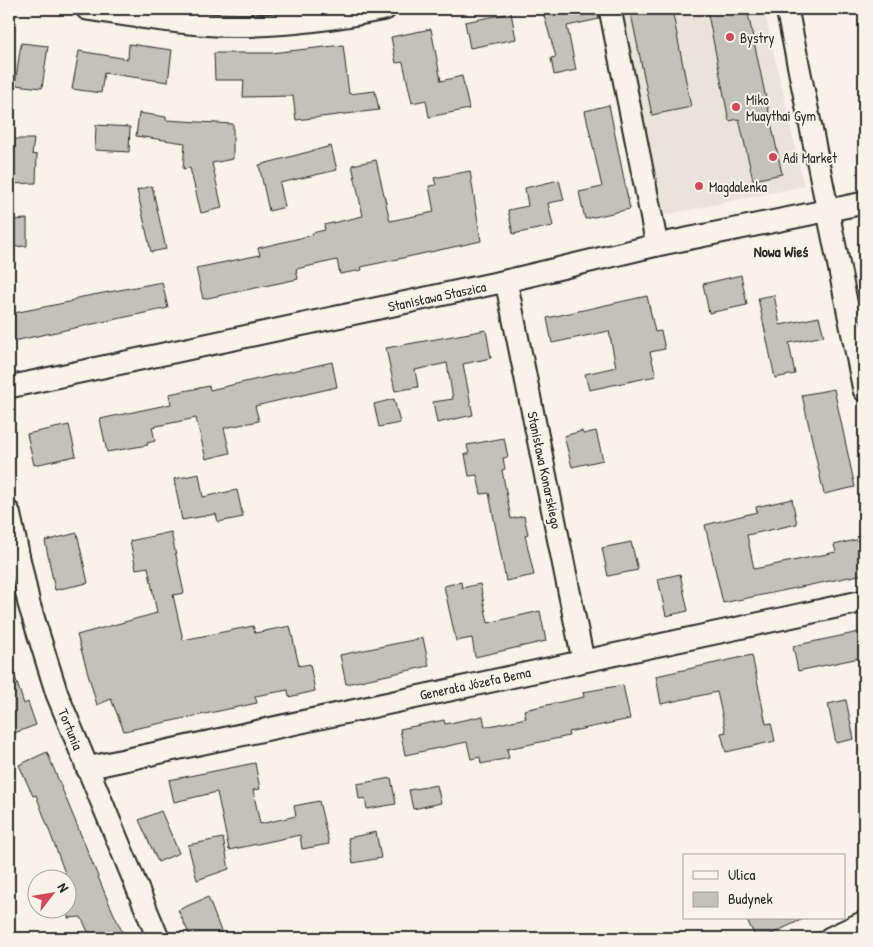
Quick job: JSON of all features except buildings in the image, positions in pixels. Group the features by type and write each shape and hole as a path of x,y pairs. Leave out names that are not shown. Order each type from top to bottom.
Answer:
{"street":[{"path":"87,9 200,24 241,25 290,23 385,9"},
{"path":"610,9 657,245"},
{"path":"787,9 864,390"},
{"name":"Stanisława Staszica","path":"9,387 506,282 657,245 864,203"},
{"name":"Stanisława Konarskiego","path":"506,282 584,660"},
{"name":"Tortunia","path":"9,512 29,604 57,694 158,938"},
{"name":"Generała Józefa Bema","path":"87,768 864,600"},
{"path":"830,938 864,922"}],"shaded area":[{"path":"619,9 764,9 804,186 665,215"}],"place":[{"name":"Bystry","path":"730,37"},
{"name":"Miko Muaythai Gym","path":"736,107"},
{"name":"Adi Market","path":"773,157"},
{"name":"Magdalenka","path":"699,186"}],"district":[{"name":"Nowa Wieś","path":"781,251"}]}
